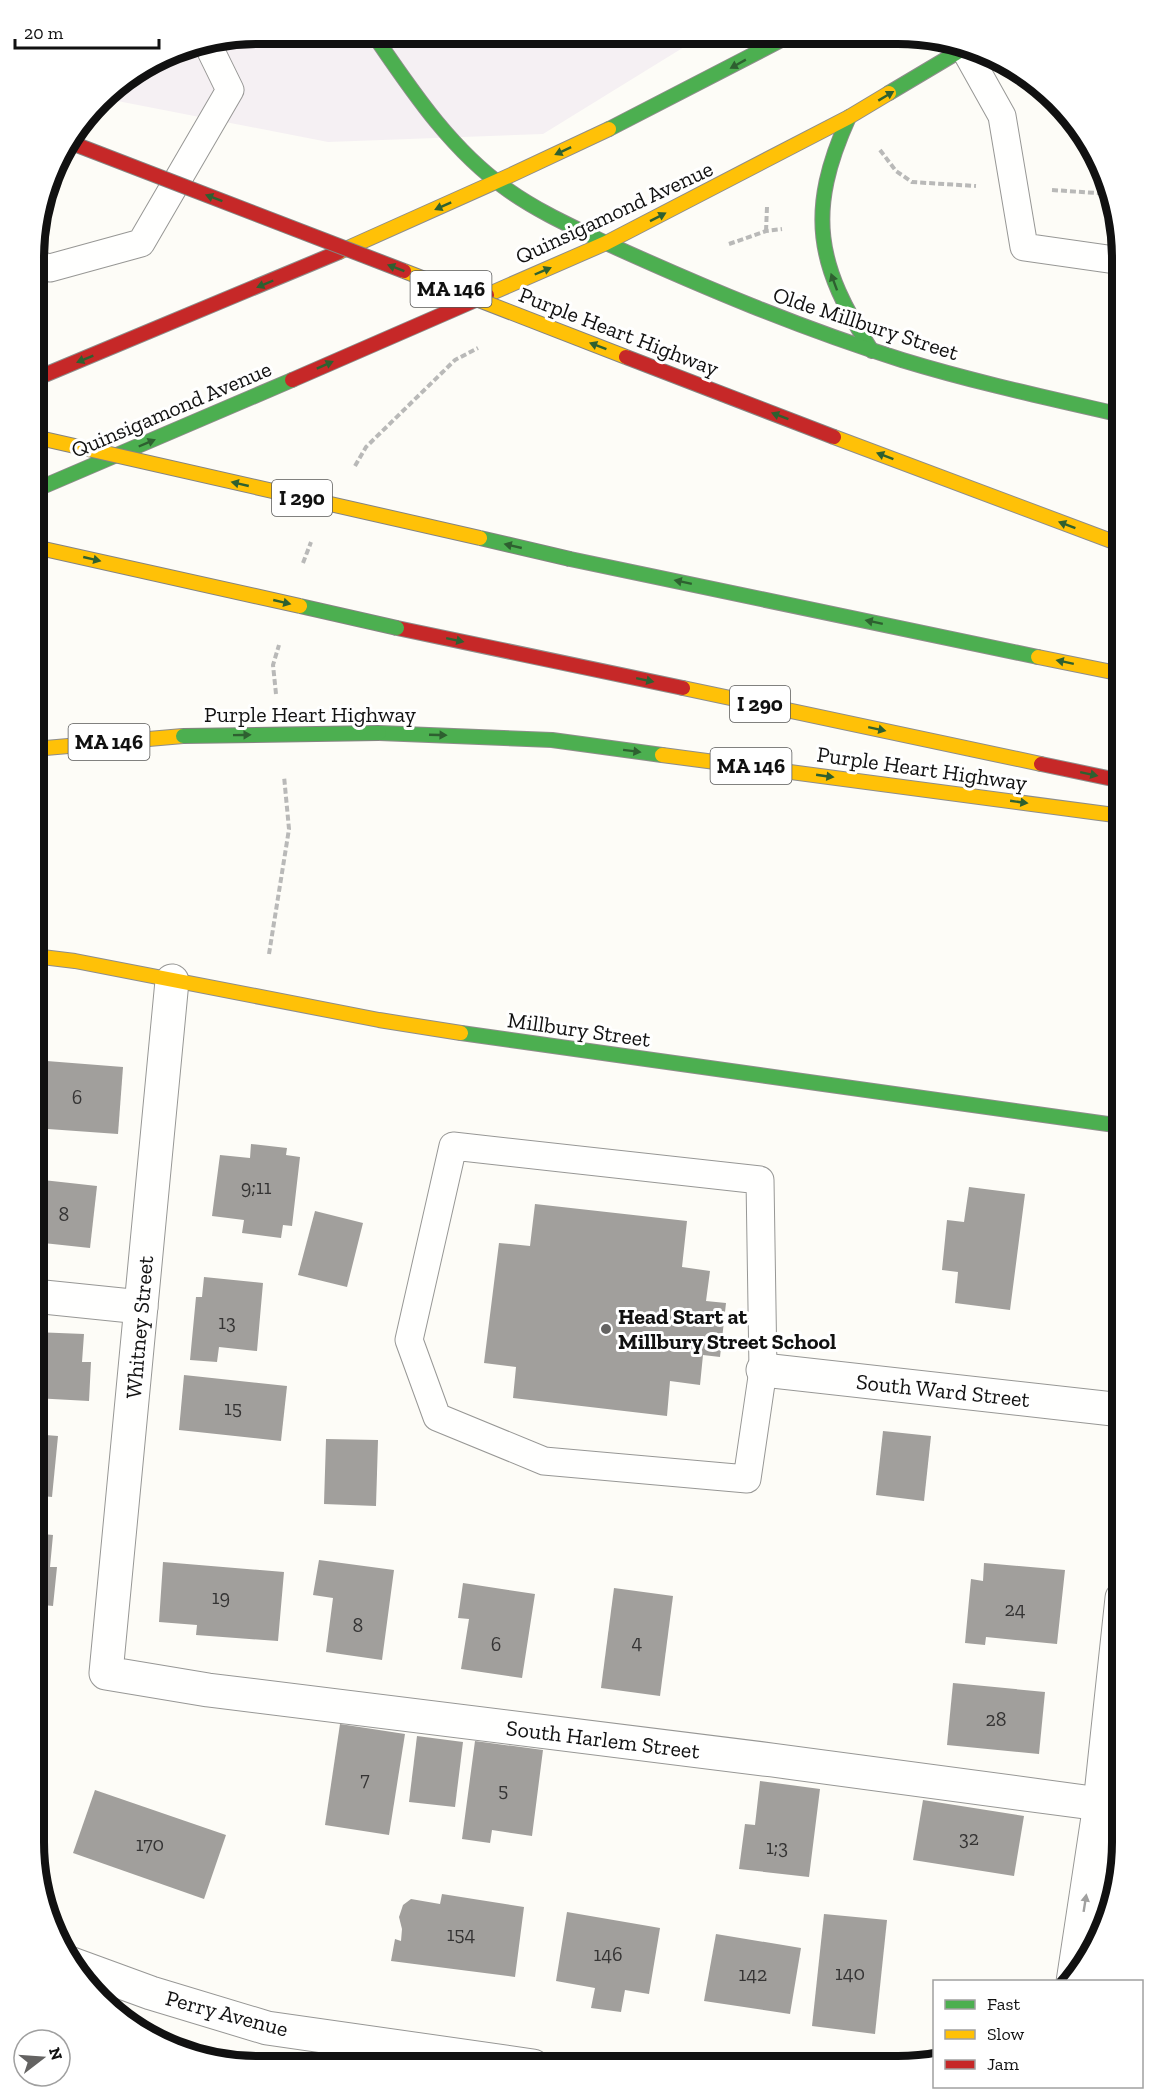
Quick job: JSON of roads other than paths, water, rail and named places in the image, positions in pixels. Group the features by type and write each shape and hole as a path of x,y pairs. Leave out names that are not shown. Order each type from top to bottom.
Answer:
{"main road":[{"name":"Olde Millbury Street","path":"380,44 408,86 452,140 497,182 549,214 606,243 766,313 872,351 967,379 1112,413"},
{"path":"44,375 279,278 497,182 641,114 774,44"},
{"name":"Quinsigamond Avenue","path":"44,486 606,243 849,117 957,52"},
{"path":"849,117 836,143 827,170 822,202 825,252 842,304 872,351"},
{"name":"Purple Heart Highway","path":"76,144 834,437 1112,541"},
{"name":"I 290","path":"44,439 570,559 1112,672"},
{"name":"I 290","path":"44,549 397,628 1112,779"},
{"name":"Purple Heart Highway","path":"44,748 183,736 379,733 552,740 1112,815"},
{"name":"Millbury Street","path":"44,957 75,961 380,1020 495,1039 1112,1124"}],"street":[{"name":"Whitney Street","path":"106,1673 172,981"},
{"path":"44,1297 141,1307"},
{"name":"South Ward Street","path":"764,1370 1112,1409"},
{"name":"South Harlem Street","path":"106,1673 208,1690 783,1761 1100,1804"},
{"path":"1076,1962 1100,1804 1112,1692"},
{"name":"Perry Avenue","path":"84,1969 151,1993 267,2028 463,2056"}],"lane":[{"path":"44,266 50,268 141,243 230,90 210,49"},
{"path":"971,57 1002,116 1024,247 1112,260"},
{"path":"453,1146 760,1180 764,1370 747,1479 544,1461 437,1417 409,1340 453,1146"}],"place":[{"name":"Head Start at Millbury Street School","path":"606,1329"}]}
